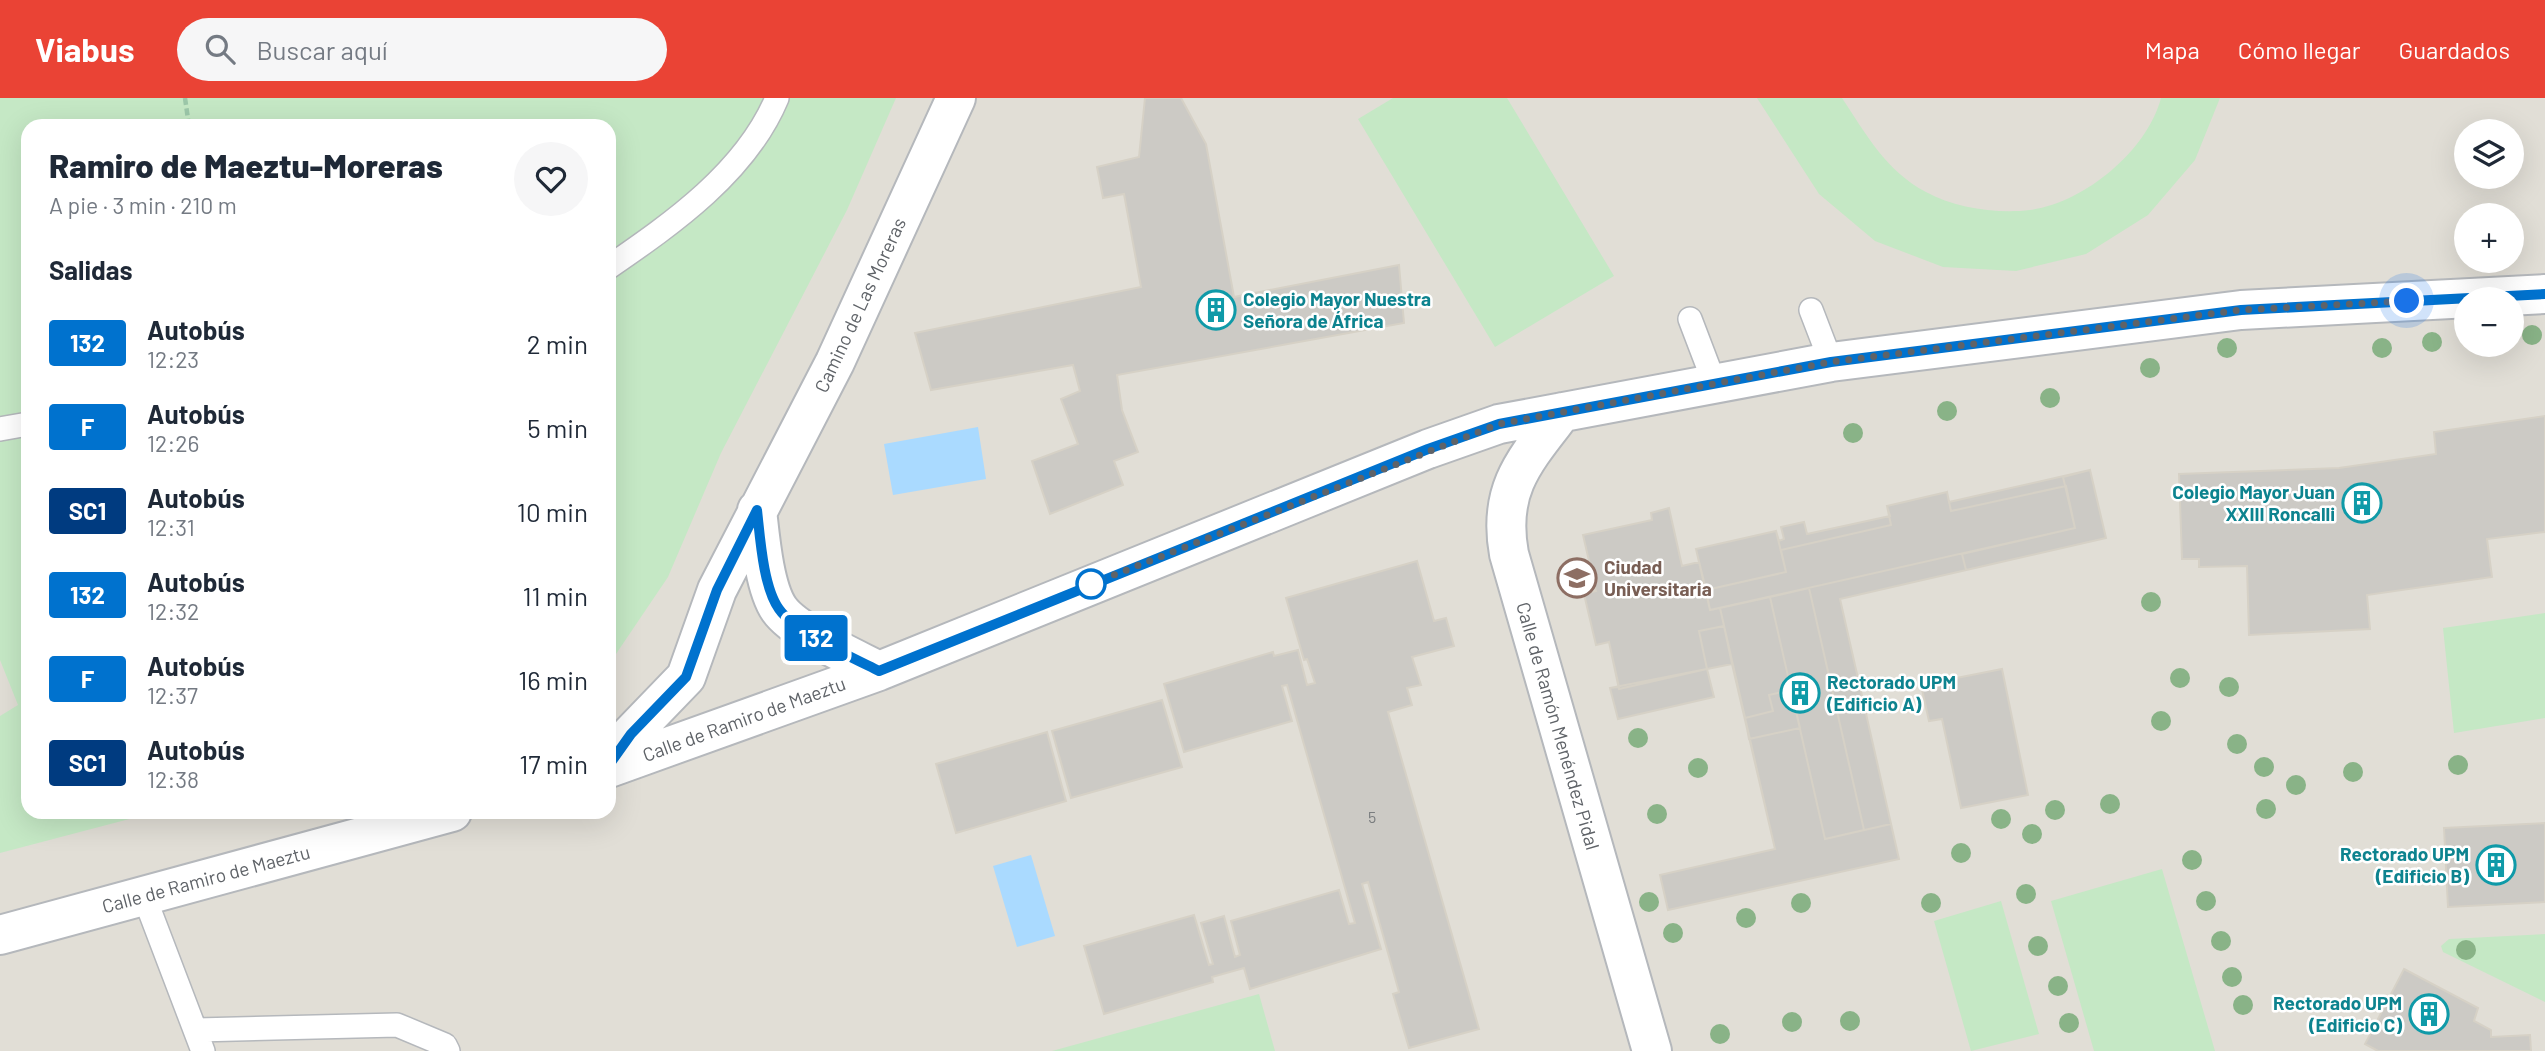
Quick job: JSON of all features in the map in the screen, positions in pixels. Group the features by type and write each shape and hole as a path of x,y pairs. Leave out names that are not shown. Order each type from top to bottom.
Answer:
{"street":[{"name":"Camino de Las Moreras","path":"616,756 631,734 686,677 717,590 835,362 956,98"},
{"name":"Calle de Ramiro de Maeztu","path":"616,764 879,671 1428,449 1499,424 1831,362 2241,310 2545,294"},
{"name":"Calle de Ramón Menéndez Pidal","path":"1562,412 1511,484 1504,526 1509,554 1652,1051"},
{"path":"757,510 764,565 779,609 818,640 879,671"},
{"name":"Calle de Ramiro de Maeztu","path":"0,935 426,819"}],"lane":[{"path":"616,262 652,237 731,169 768,118 777,98"},
{"path":"1811,310 1831,362"},
{"path":"1690,319 1714,382"},
{"path":"0,429 21,425"},
{"path":"144,896 200,1040 397,1025 445,1045 448,1051"}],"path":[{"path":"185,98 188,119"}],"shaded area":[{"name":"Ciudad Universitaria","path":"0,98 2545,98 2545,1051 0,1051"}],"green space":[{"path":"0,98 896,98 847,210 721,453 668,577 616,654 616,119 21,119 21,819 129,819 0,853 0,716 18,705 0,660"},
{"path":"1393,98 1507,98 1614,276 1495,347 1358,119"},
{"path":"1757,98 1842,98 1878,151 1899,174 1937,198 1977,208 2004,211 2030,210 2051,205 2091,185 2128,155 2154,118 2161,98 2220,98 2195,160 2148,215 2086,254 2016,271 1943,267 1875,241 1819,194"},
{"path":"2545,613 2545,718 2454,733 2443,628"},
{"path":"2162,869 2215,1051 2094,1051 2051,901"},
{"path":"2001,901 2039,1034 1971,1051 1934,921"},
{"path":"2545,934 2545,1002 2443,952 2441,946 2449,939"},
{"path":"1259,994 1275,1051 1052,1051"}],"water":[{"path":"978,427 986,479 893,495 884,444"},
{"path":"1031,855 1055,936 1017,947 993,866"}],"building":[{"name":"Colegio Mayor Nuestra Señora de África","path":"1145,98 1181,98 1206,144 1234,297 1399,265 1404,323 1117,375 1122,410 1138,452 1114,461 1123,485 1050,514 1032,461 1078,444 1061,399 1080,391 1073,365 931,390 915,333 1141,287 1124,194 1103,198 1097,167 1139,157"},
{"name":"Colegio Mayor Juan XXIII Roncalli","path":"2545,416 2545,532 2487,539 2492,577 2367,595 2370,629 2249,635 2247,566 2199,567 2199,559 2182,559 2179,474 2339,468 2436,454 2434,432"},
{"name":"Rectorado UPM (Edificio A)","path":"2090,470 2106,538 1840,599 1899,859 1668,910 1660,875 1775,849 1732,664 1707,669 1714,697 1618,719 1610,688 1619,687 1609,642 1596,645 1584,594 1596,591 1583,535 1652,520 1651,513 1669,508 1682,566 1699,562 1696,549 1776,531 1779,541 1784,539 1781,527 1804,522 1807,534 1890,516 1887,506 1947,492 1949,502"},
{"path":"2090,470 2106,538 1966,570 1962,554 2075,528 2063,477"},
{"path":"2066,486 2075,528 1710,610 1706,590 1786,572 1781,550 1891,525 1887,506 1947,492 1951,511"},
{"path":"1669,508 1682,566 1699,562 1710,610 1720,608 1724,626 1699,631 1707,669 1619,689 1609,642 1596,645 1584,594 1596,591 1583,535 1652,520 1651,513"},
{"path":"1776,531 1786,572 1706,590 1696,549"},
{"path":"1417,561 1434,621 1446,618 1454,646 1412,657 1421,685 1407,688 1412,705 1388,712 1479,1029 1409,1048 1393,994 1399,992 1368,882 1362,884 1381,949 1250,989 1244,968 1212,977 1213,982 1104,1014 1084,946 1194,915 1209,965 1213,964 1201,923 1224,916 1235,957 1240,955 1231,921 1339,890 1349,924 1355,923 1287,685 1282,686 1292,721 1184,752 1164,684 1273,652 1274,656 1298,650 1307,685 1315,683 1307,659 1304,660 1286,598"},
{"name":"Rectorado UPM (Edificio A)","path":"1809,588 1864,830 1825,839 1770,597"},
{"name":"Rectorado UPM (Edificio A)","path":"1770,597 1825,839 1891,824 1899,859 1668,910 1660,875 1775,849 1720,608"},
{"path":"1724,626 1732,664 1707,669 1699,631"},
{"path":"1707,669 1714,697 1618,719 1610,688"},
{"path":"2002,669 2028,795 1961,808 1942,719 1929,721 1921,685"},
{"name":"Rectorado UPM (Edificio A)","path":"1791,690 1800,728 1749,739 1745,718 1773,711 1769,695"},
{"path":"1162,700 1182,767 1071,798 1052,731"},
{"path":"1047,732 1066,801 956,833 936,764"},
{"name":"Rectorado UPM (Edificio B)","path":"2545,823 2545,902 2448,907 2444,828"},
{"name":"Rectorado UPM (Edificio C)","path":"2404,969 2478,1008 2474,1021 2491,1030 2491,1037 2530,1035 2531,1051 2378,1051 2365,1044"}],"bus line":[{"name":"132","path":"616,755 631,734 686,677 717,590 757,510 764,565 779,609 818,640 879,671 1428,449 1499,424 1831,362 2241,310 2545,294"}],"place":[{"name":"Colegio Mayor Nuestra Señora de África","path":"1216,310"},
{"name":"Colegio Mayor Juan XXIII Roncalli","path":"2362,503"},
{"name":"Ciudad Universitaria","path":"1577,578"},
{"name":"Rectorado UPM (Edificio A)","path":"1800,693"},
{"name":"Rectorado UPM (Edificio B)","path":"2496,865"},
{"name":"Rectorado UPM (Edificio C)","path":"2429,1014"}],"route":[{"path":"1091,584 1428,449 1499,424 1831,362 2241,310 2407,301"}]}
